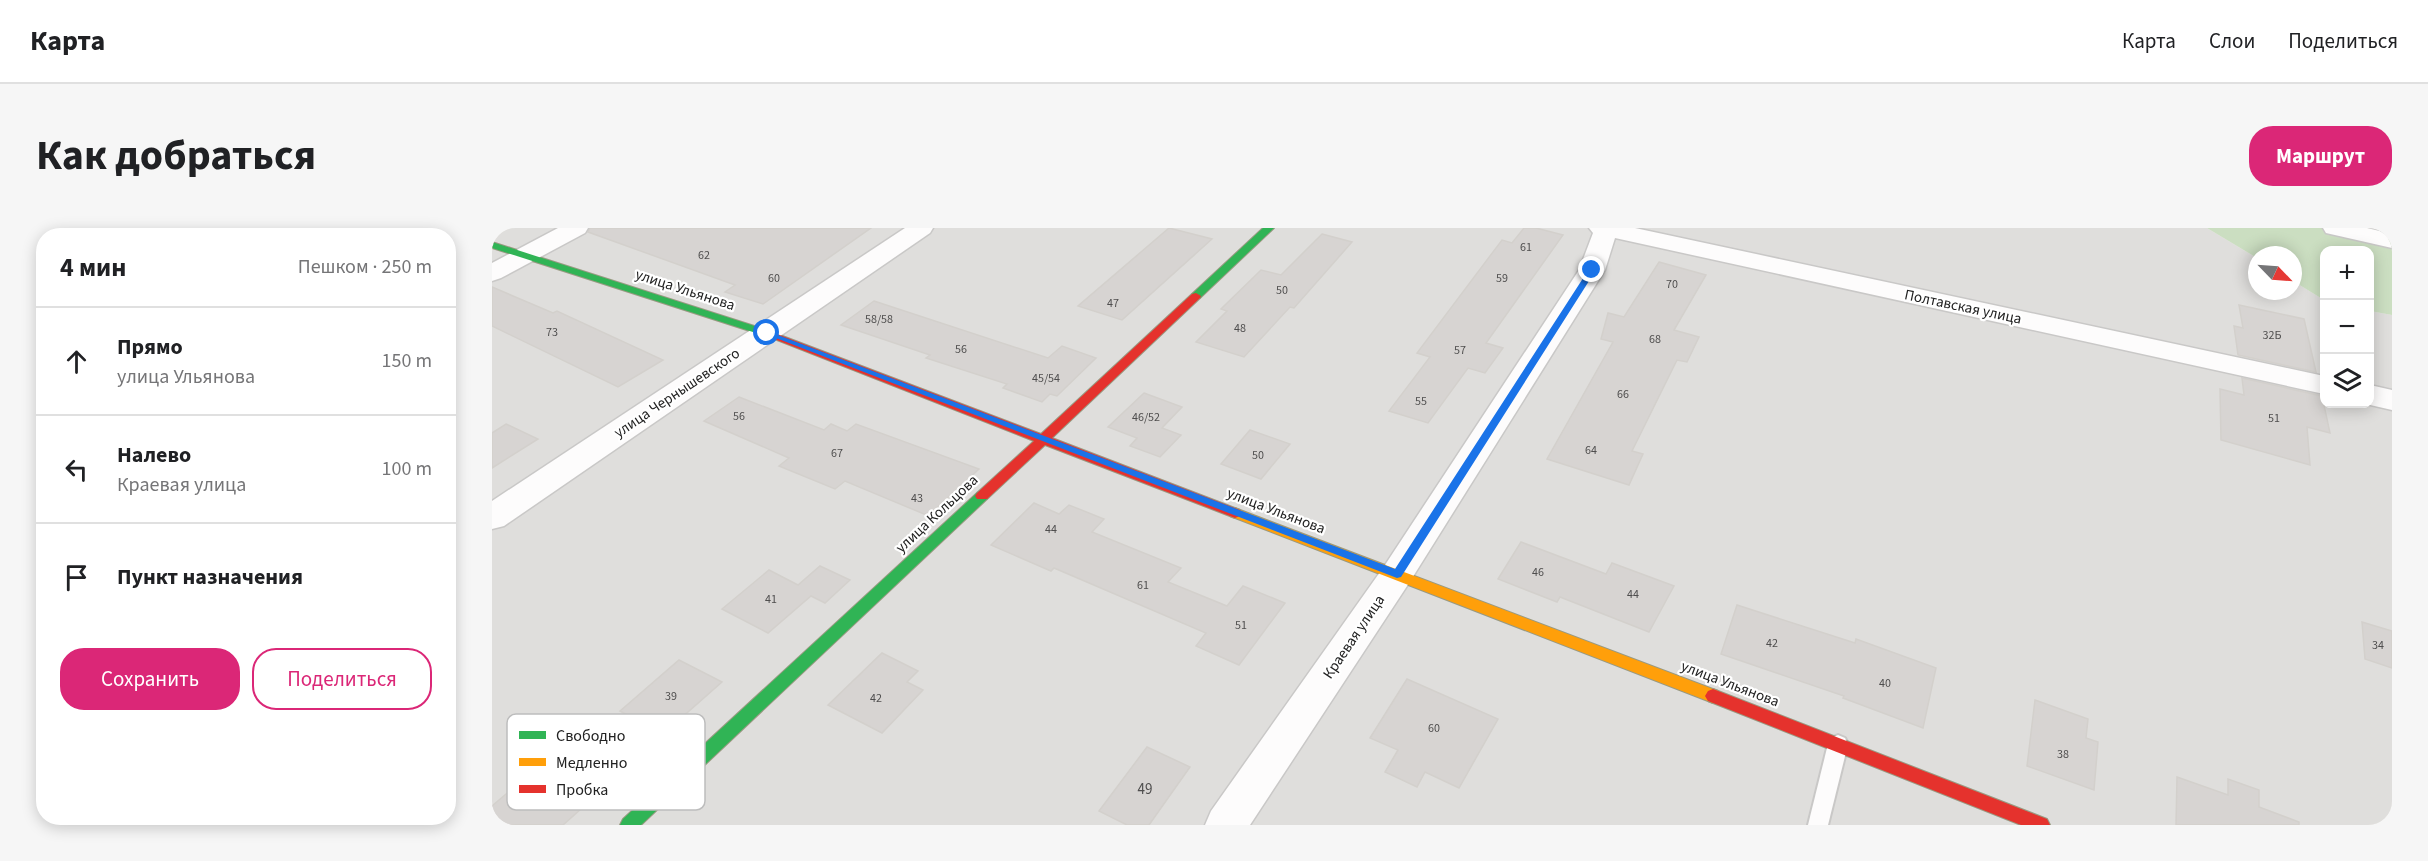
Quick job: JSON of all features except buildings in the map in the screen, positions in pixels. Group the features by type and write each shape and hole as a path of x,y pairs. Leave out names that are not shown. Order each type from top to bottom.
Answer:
{"street":[{"path":"492,273 576,228"},
{"name":"улица Чернышевского","path":"492,518 921,228"},
{"name":"улица Кольцова","path":"705,754 1269,228"},
{"path":"2335,228 2392,241"},
{"name":"Полтавская улица","path":"1604,229 2320,385"},
{"name":"Краевая улица","path":"1226,825 1397,574 1592,270 1604,229"},
{"name":"улица Ульянова","path":"492,245 767,333 1040,440 1397,574 1838,744 2041,825"},
{"path":"2374,396 2392,400"},
{"name":"улица Кольцова","path":"629,825 645,810"}],"lane":[{"path":"1818,825 1838,744"}],"shaded area":[{"path":"492,228 2207,228 2248,253 2248,300 2302,300 2302,287 2320,298 2320,408 2374,408 2374,312 2392,315 2392,825 492,825"}],"green space":[{"path":"2207,228 2336,228 2392,240 2392,315 2374,312 2374,246 2320,246 2320,298 2302,287 2302,246 2248,246 2248,253"}],"traffic: fast":[{"path":"1196,296 1269,228"},
{"path":"492,245 760,331"},
{"path":"705,754 982,496"},
{"path":"629,825 645,810"}],"traffic: slow":[{"path":"1235,513 1713,696"}],"traffic: jam":[{"path":"982,496 1196,296"},
{"path":"760,331 1235,513"},
{"path":"1713,696 2041,825"}],"route":[{"path":"767,333 1040,440 1397,574 1592,270"}]}
